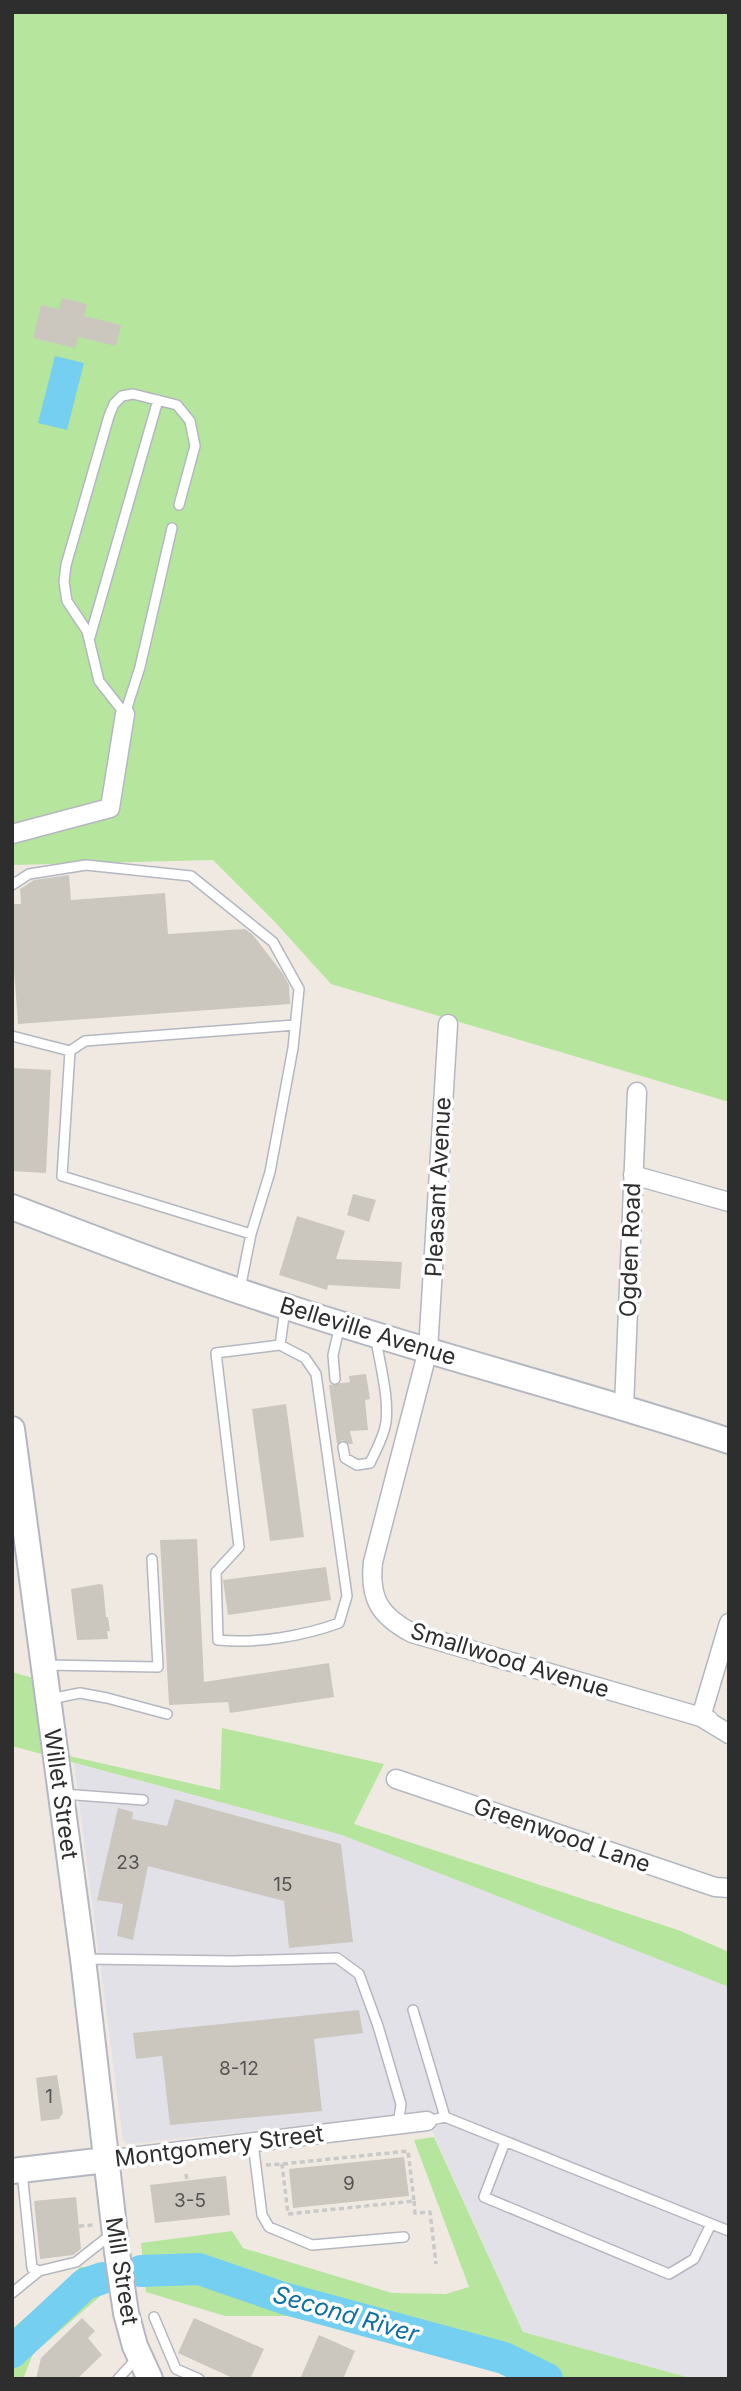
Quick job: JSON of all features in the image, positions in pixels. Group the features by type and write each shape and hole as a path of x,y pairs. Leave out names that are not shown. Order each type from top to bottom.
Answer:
{"street":[{"path":"12,834 110,808 125,714"},
{"name":"Pleasant Avenue","path":"428,1350 447,1024"},
{"name":"Ogden Road","path":"624,1407 637,1092"},
{"path":"633,1175 729,1202"},
{"name":"Belleville Avenue","path":"12,1207 164,1266 286,1307 624,1407 729,1441"},
{"name":"Smallwood Avenue","path":"428,1350 373,1562 373,1597 382,1611 394,1624 412,1633 729,1727"},
{"name":"Willet Street","path":"12,1429 83,1959 106,2160"},
{"path":"701,1717 729,1623"},
{"name":"Smallwood Avenue","path":"701,1717 729,1734"},
{"name":"Greenwood Lane","path":"396,1779 716,1887 729,1888"},
{"name":"Montgomery Street","path":"17,2171 427,2121"},
{"name":"Mill Street","path":"106,2160 111,2237 126,2312 139,2355 150,2379"}],"lane":[{"path":"125,714 99,681 89,640 79,617 67,601 64,582 69,552 114,404 122,396 134,394 177,405 190,421 194,434 193,455 179,505"},
{"path":"89,640 158,400"},
{"path":"125,714 140,667 172,528"},
{"path":"12,886 29,874 86,865 191,876 272,943 299,989 270,1172 251,1234 240,1291"},
{"path":"12,1036 70,1051 85,1041 295,1025"},
{"path":"70,1051 62,1176 251,1234"},
{"path":"280,1345 286,1307"},
{"path":"335,1379 333,1355 340,1324"},
{"path":"343,1447 345,1458 357,1465 370,1463 382,1437 386,1421 375,1334"},
{"path":"280,1345 305,1358 316,1374 347,1596 339,1623 313,1633 234,1642 218,1640 216,1572 239,1547 216,1353 280,1345"},
{"path":"44,1665 158,1667 152,1559"},
{"path":"48,1699 80,1693 167,1714"},
{"path":"61,1794 143,1800"},
{"path":"83,1959 233,1961 337,1958 359,1974 378,2026 401,2104 398,2125"},
{"path":"413,2010 445,2116"},
{"path":"427,2121 445,2116 729,2231"},
{"path":"505,2142 484,2197 669,2274 694,2259 711,2224"},
{"path":"253,2143 262,2215 269,2227 312,2245 404,2236"},
{"path":"17,2171 32,2268 39,2271"},
{"path":"12,2292 39,2271 76,2262 111,2237"},
{"path":"153,2317 176,2369 199,2379"},
{"path":"118,2379 139,2355"}],"path":[{"path":"264,2166 408,2151 415,2213 430,2212 436,2264"},
{"path":"282,2164 288,2214 414,2201"},
{"path":"186,2174 187,2180"},
{"path":"79,2226 111,2237"}],"shaded area":[{"path":"74,1763 342,1835 729,1987 729,2379 694,2379 523,2332 424,2113 127,2144 123,2140"}],"green space":[{"path":"12,12 729,12 729,1102 331,984 274,921 213,860 12,865"},
{"path":"12,1672 47,1682 69,1756 220,1790 222,1728 384,1764 354,1824 678,1930 729,1952 729,1987 342,1835 12,1746"},
{"path":"434,2137 523,2332 694,2379 516,2379 482,2365 410,2344 288,2316 225,2316 146,2292 141,2243 232,2231 243,2248 392,2293 446,2294 469,2287 414,2140"},
{"path":"80,2267 100,2268 105,2292 33,2354 23,2379 12,2379 12,2329"}],"water":[{"path":"55,356 84,363 67,430 38,423"}],"building":[{"path":"62,298 87,304 84,316 121,325 116,346 78,337 75,348 33,338 41,305 59,309"},
{"path":"69,875 71,900 165,893 168,934 245,929 253,935 283,974 289,985 290,1004 18,1024 12,904 21,904 20,889 34,880"},
{"path":"12,1068 51,1070 46,1173 12,1171"},
{"path":"353,1194 376,1200 369,1222 347,1215"},
{"path":"297,1216 345,1231 336,1259 402,1262 400,1289 328,1285 327,1290 279,1275"},
{"path":"366,1374 370,1399 365,1400 368,1430 350,1431 353,1444 342,1440 337,1444 329,1385 350,1382 349,1376"},
{"path":"286,1404 304,1537 270,1541 252,1409"},
{"path":"197,1539 204,1682 329,1663 334,1697 230,1713 228,1702 169,1705 160,1540"},
{"path":"326,1567 331,1600 228,1615 223,1580"},
{"path":"103,1585 108,1617 108,1639 77,1640 71,1589"},
{"path":"175,1799 341,1844 353,1942 289,1948 284,1901 148,1866 133,1940 117,1936 123,1904 97,1900 118,1808 133,1812 132,1819 167,1826"},
{"path":"359,2010 363,2033 314,2039 322,2111 170,2125 162,2056 136,2059 133,2033"},
{"path":"57,2075 63,2113 59,2119 41,2121 36,2078"},
{"path":"404,2157 409,2196 293,2208 289,2169"},
{"path":"226,2176 230,2215 155,2223 150,2185"},
{"path":"76,2197 81,2249 73,2255 40,2259 34,2201"},
{"path":"82,2318 95,2331 88,2338 102,2355 77,2379 36,2379 41,2358"},
{"path":"194,2318 264,2349 250,2379 235,2379 178,2353"},
{"path":"319,2335 355,2351 343,2379 300,2379"}],"waterway":[{"name":"Second River","path":"141,2271 199,2269 283,2298 504,2358 547,2379"},
{"name":"Second River","path":"12,2352 85,2284 103,2278"}]}
